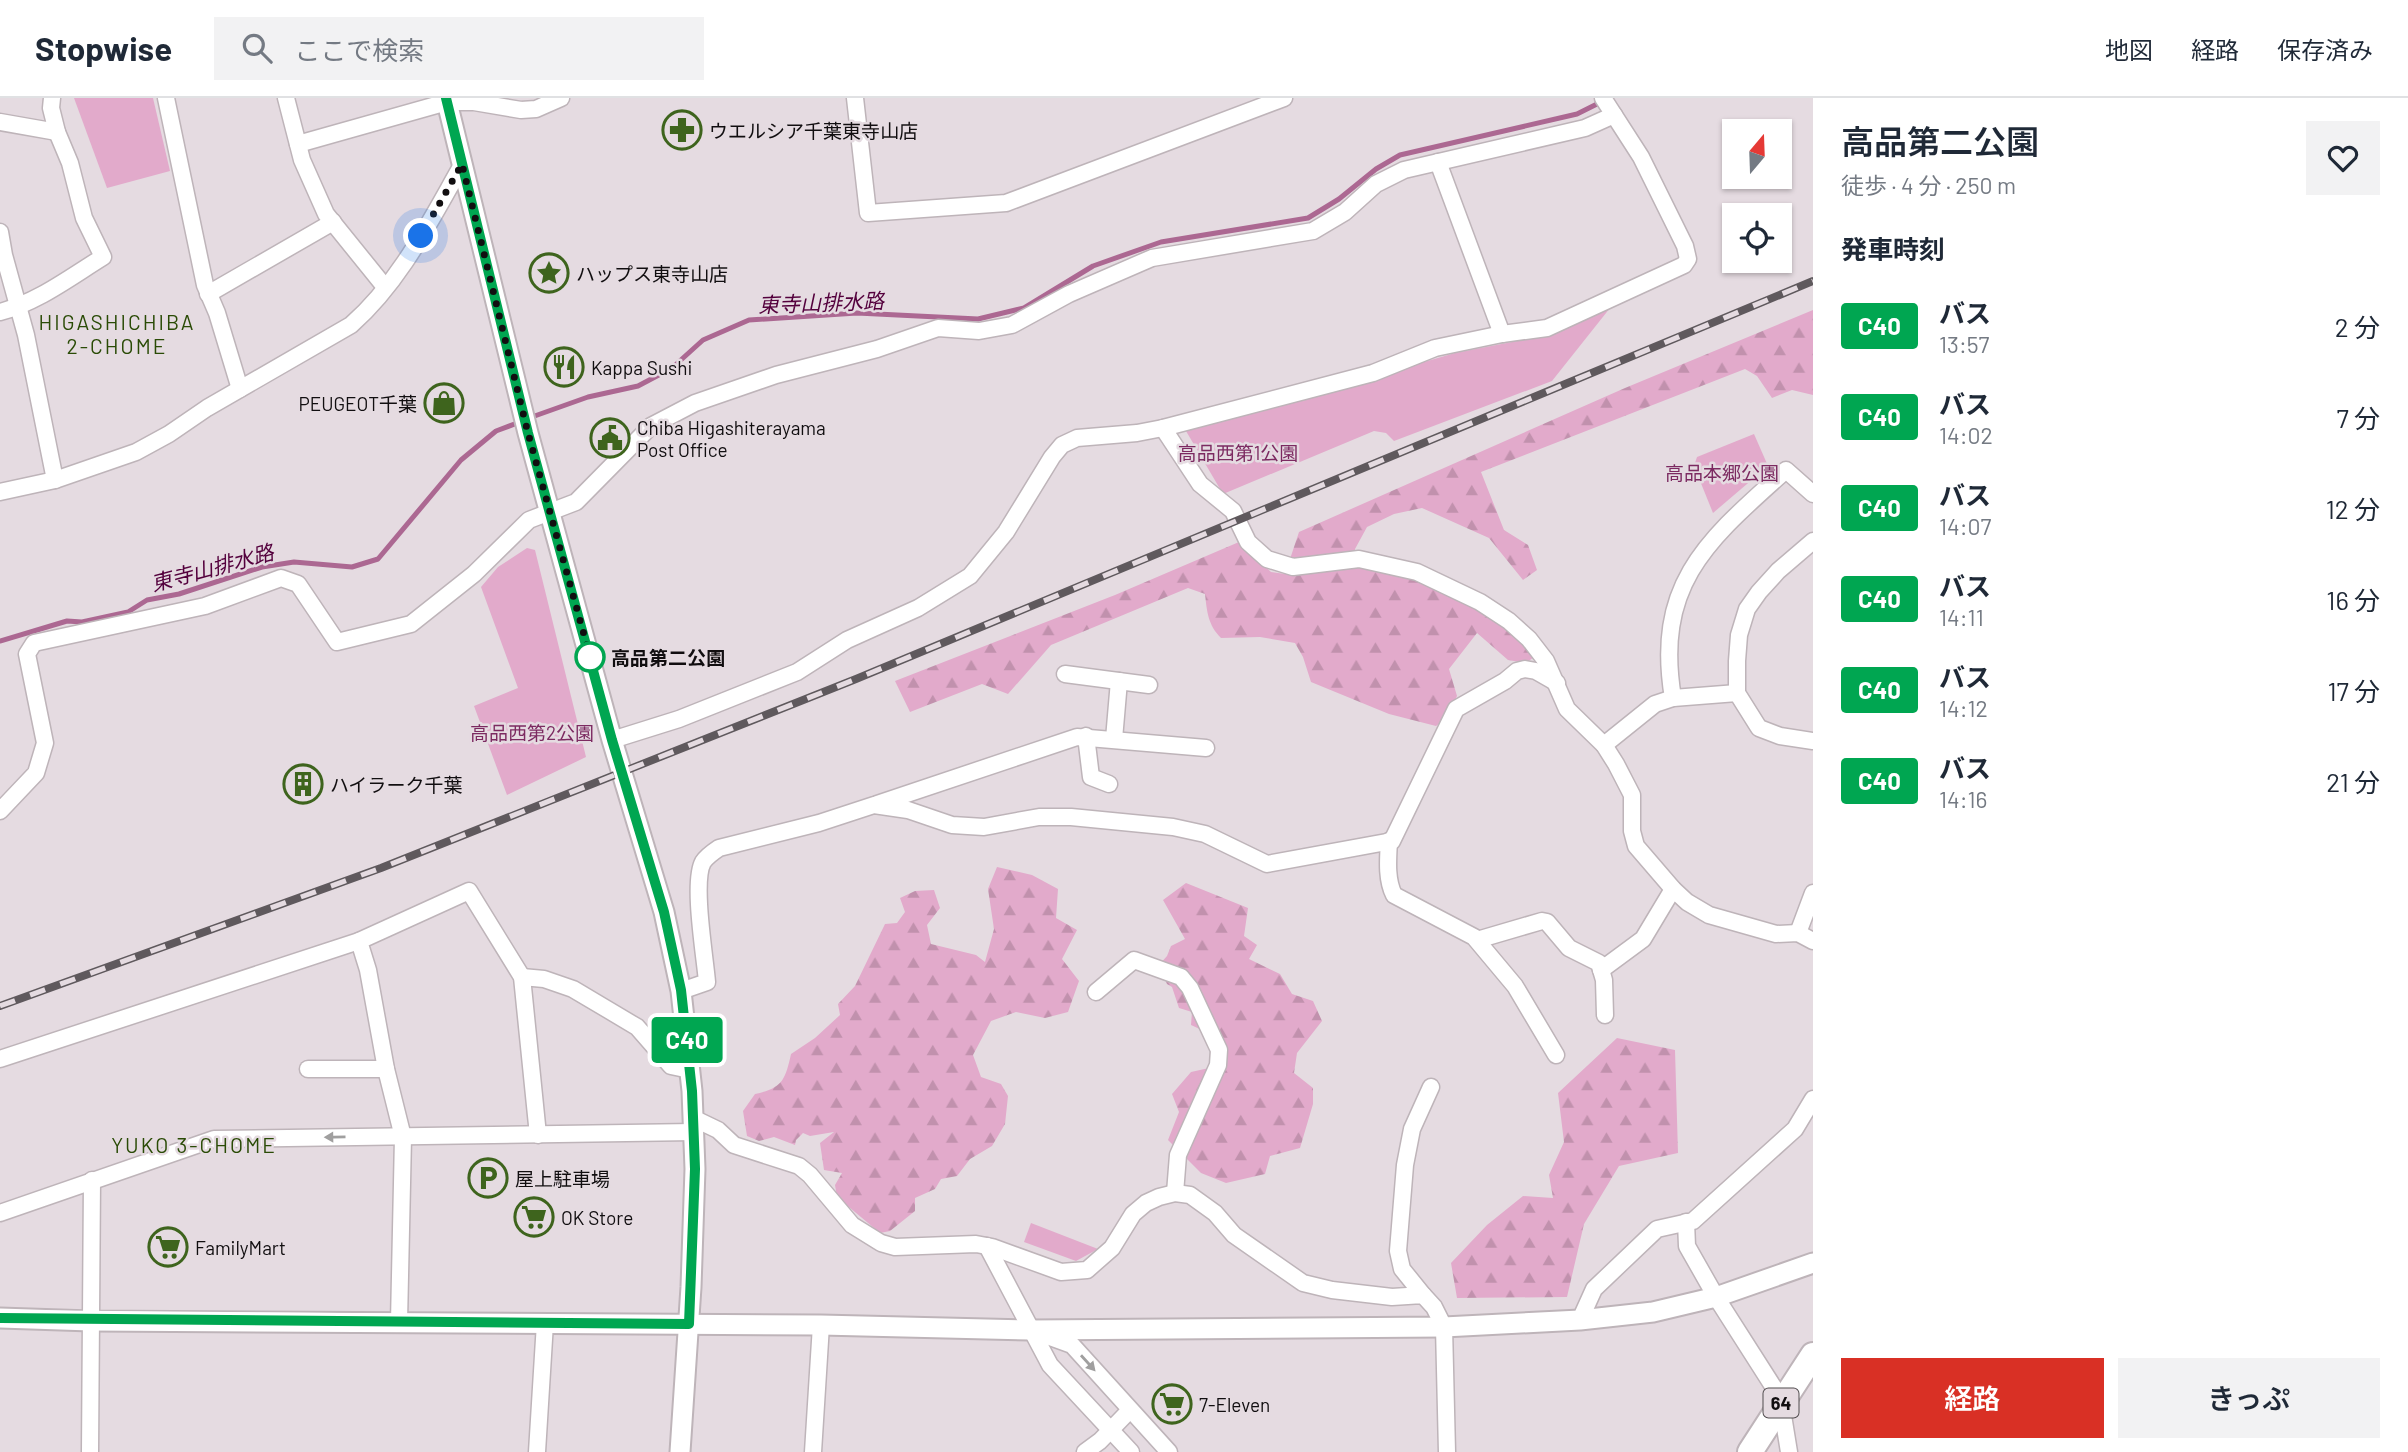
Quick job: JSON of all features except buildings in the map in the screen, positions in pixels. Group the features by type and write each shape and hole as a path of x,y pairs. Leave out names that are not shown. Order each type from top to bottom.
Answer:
{"main road":[{"name":"64","path":"1750,1452 1813,1355"}],"street":[{"path":"0,312 17,308 40,297 103,257 85,218 70,163 57,132 51,108 53,98"},
{"path":"166,98 205,285 217,313 240,389"},
{"path":"286,98 311,184 333,222 385,287"},
{"path":"298,144 446,100 522,110 536,109 561,98"},
{"path":"855,98 867,213 1006,203 1284,98"},
{"path":"446,100 528,433 612,740 664,912 681,990 691,1070 695,1201 680,1452"},
{"path":"0,811 36,773 46,743 27,654 34,643 205,606 281,578 298,584 337,642 411,624 474,575 529,520 576,502 651,426 695,403 776,375 877,349 938,328 979,331 1012,325 1069,294 1152,258 1313,231 1345,212 1376,184 1405,170 1585,128 1609,107 1641,157 1685,246 1688,259 1684,265 1546,328 1435,348 1373,373 1163,428 1077,438 1062,445 1052,457 1006,532 970,576 918,608 847,640 797,672 679,719 612,740"},
{"path":"0,122 57,132"},
{"path":"1438,162 1502,334"},
{"path":"0,492 55,480 135,452 351,325 367,311 409,257 462,164"},
{"path":"208,293 333,222"},
{"path":"0,232 17,308 26,335 55,480"},
{"path":"1163,428 1200,484 1233,512 1248,542 1267,559 1293,567 1359,559 1418,572 1480,602 1509,621 1529,639 1546,661 1567,709 1604,745 1632,795 1632,831 1636,846 1687,902 1709,915 1776,934 1806,937 1813,893"},
{"path":"1674,698 1669,670 1672,623 1679,596 1701,554 1727,523 1786,470 1813,494"},
{"path":"1813,541 1778,571 1747,609 1739,635 1737,693 1759,728 1780,736 1813,741"},
{"path":"874,805 908,810 952,825 984,827 1039,817 1071,817 1173,827 1205,834 1267,864 1392,841 1455,709 1505,681 1517,671 1536,671 1557,683"},
{"path":"1065,674 1149,685"},
{"path":"1114,739 1119,681"},
{"path":"1604,745 1655,704 1674,698 1737,693"},
{"path":"1086,736 1091,777 1109,784"},
{"path":"681,990 707,982 699,885 702,864 709,855 732,844 819,823 1077,737 1206,748"},
{"path":"1389,842 1387,865 1394,895 1477,940 1515,986 1556,1055"},
{"path":"1601,970 1643,939 1673,889"},
{"path":"0,1059 359,941 469,891 522,977 538,1135"},
{"path":"1477,940 1542,921 1547,922 1569,948 1599,963 1604,979 1605,1015"},
{"path":"359,941 368,970 386,1069 403,1137 399,1322"},
{"path":"1096,992 1134,960 1181,977 1190,988 1219,1050 1218,1065 1178,1155 1175,1194"},
{"path":"522,977 544,979 573,989 637,1027 671,1066 691,1070"},
{"path":"307,1069 386,1069"},
{"path":"1431,1087 1412,1129 1405,1165 1398,1251 1402,1269 1434,1307 1444,1327 1447,1452"},
{"path":"1580,1320 1594,1289 1657,1229 1693,1221 1796,1129 1813,1099"},
{"path":"0,1213 214,1139 538,1135 693,1125 718,1130 734,1145 799,1166 810,1175 852,1225 895,1247 967,1244 988,1246 1061,1272 1087,1270 1112,1248 1133,1214 1146,1203 1159,1196 1190,1195 1214,1213 1234,1234 1303,1283 1332,1290 1392,1297 1423,1295"},
{"path":"90,1452 92,1180"},
{"path":"1686,1222 1688,1246 1716,1297 1776,1391 1781,1403 1789,1452"},
{"path":"988,1246 1050,1365 1130,1452"},
{"path":"0,1318 91,1321 821,1325 1030,1330 1444,1327 1580,1320 1653,1312 1716,1297 1813,1263"},
{"path":"537,1452 545,1323"},
{"path":"813,1452 821,1325"},
{"path":"1030,1330 1072,1345 1169,1452"},
{"path":"1085,1452 1100,1441 1129,1410"},
{"path":"1741,1452 1750,1452"}],"green space":[{"path":"74,98 153,98 170,171 107,188"},
{"name":"高品西第1公園","path":"1610,308 1552,381 1394,441 1386,433 1374,431 1223,494 1186,431 1455,353 1554,334"},
{"path":"1813,310 1813,395 1792,390 1772,398 1757,376 1745,369 1481,472 1504,530 1528,545 1537,570 1523,580 1489,538 1422,508 1394,514 1367,527 1355,549 1354,564 1410,576 1465,601 1515,634 1534,657 1526,663 1508,660 1477,633 1449,669 1457,696 1446,719 1436,726 1389,714 1311,682 1295,643 1260,637 1221,638 1211,623 1205,594 1188,588 1051,645 1008,694 982,684 910,712 895,681 1115,595 1239,542 1271,572 1285,574 1299,532 1625,388"},
{"name":"高品本郷公園","path":"1754,434 1768,466 1713,513 1694,466 1697,457"},
{"name":"高品西第2公園","path":"527,548 535,550 586,757 507,795 474,706 518,688 481,587 498,567"},
{"path":"997,867 1032,875 1058,889 1056,918 1077,930 1062,959 1079,981 1068,1012 1045,1018 1016,1012 991,1021 973,1055 981,1077 1001,1084 1008,1096 1005,1124 992,1146 970,1159 957,1176 941,1179 935,1189 915,1198 915,1211 890,1231 880,1233 837,1197 835,1185 842,1173 824,1170 820,1143 834,1132 810,1136 803,1133 795,1145 774,1137 759,1141 747,1136 743,1111 755,1094 771,1089 781,1082 791,1054 815,1038 840,1015 838,1004 855,986 885,924 897,923 905,912 900,898 915,891 934,890 940,908 927,925 931,944 976,955 985,962 994,929 988,889"},
{"path":"1186,883 1248,908 1244,936 1257,945 1249,959 1280,974 1292,994 1313,1001 1322,1021 1297,1053 1294,1073 1313,1088 1313,1104 1300,1148 1270,1156 1265,1174 1226,1183 1201,1173 1168,1140 1179,1112 1172,1094 1191,1072 1209,1068 1211,1053 1204,1031 1191,1025 1192,1012 1179,1008 1172,987 1167,984 1159,965 1171,946 1185,939 1163,900"},
{"path":"1617,1038 1675,1050 1678,1153 1619,1166 1584,1224 1567,1297 1457,1298 1451,1263 1487,1225 1523,1196 1553,1198 1549,1175 1564,1142 1558,1093"},
{"path":"1031,1223 1098,1249 1076,1261 1024,1242"}],"waterway":[{"name":"東寺山排水路","path":"529,418 588,397 638,386 672,368 703,340 749,320 857,313 978,319 1024,308 1093,266 1161,242 1308,218 1400,155 1577,114 1603,101"},
{"name":"東寺山排水路","path":"0,641 67,621 82,622 128,612 147,600 179,594 262,567 294,562 352,567 378,559 461,460 496,431 520,422"}],"railway":[{"path":"0,1006 381,868 856,679 1813,281"}],"bus line":[{"name":"C40","path":"0,1318 91,1321 689,1324 695,1169 692,1091 681,990 664,912 612,740 528,433 446,98"}],"place":[{"name":"ウエルシア千葉東寺山店","path":"682,130"},
{"name":"ハップス東寺山店","path":"549,273"},
{"name":"Kappa Sushi","path":"564,367"},
{"name":"PEUGEOT千葉","path":"444,403"},
{"name":"Chiba Higashiterayama Post Office","path":"610,438"},
{"name":"高品第二公園","path":"590,657"},
{"name":"ハイラーク千葉","path":"303,784"},
{"name":"屋上駐車場","path":"488,1178"},
{"name":"OK Store","path":"534,1217"},
{"name":"FamilyMart","path":"168,1247"},
{"name":"7-Eleven","path":"1172,1404"}],"district":[{"name":"HIGASHICHIBA 2-CHOME","path":"117,333"},
{"name":"YUKO 3-CHOME","path":"194,1144"}],"route":[{"path":"421,236 462,164 528,433 593,667 590,657"}]}
